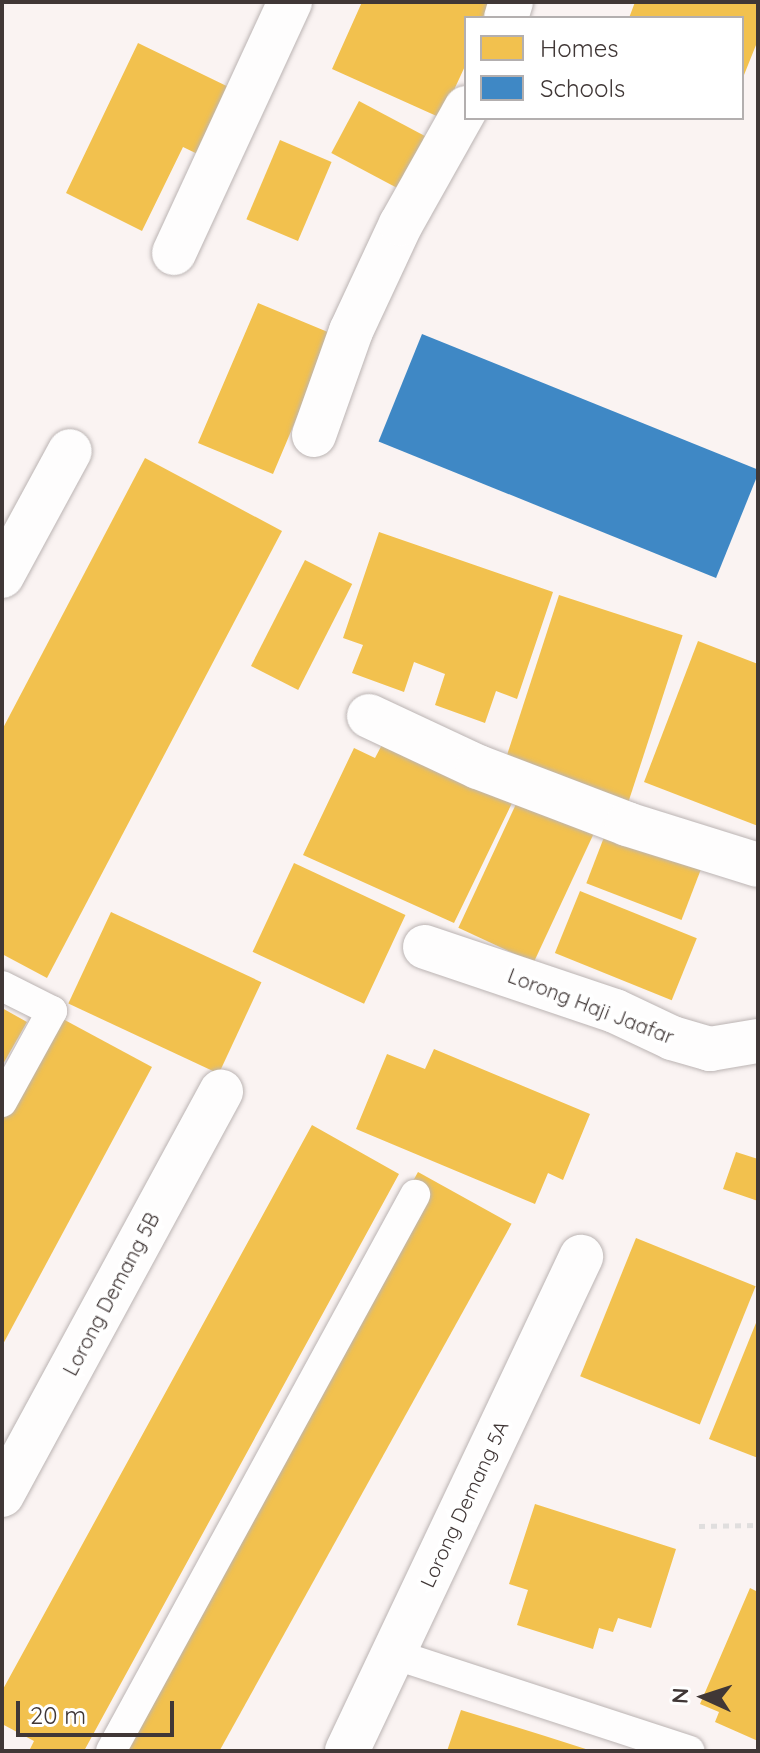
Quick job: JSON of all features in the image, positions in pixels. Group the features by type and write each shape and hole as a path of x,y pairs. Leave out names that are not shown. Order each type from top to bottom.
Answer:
{"street":[{"path":"174,253 290,2"},
{"path":"314,435 351,331 401,224 464,112"},
{"path":"2,576 70,451"},
{"path":"369,716 478,767 627,824 758,865"},
{"name":"Lorong Haji Jaafar","path":"425,947 615,1011 672,1038 710,1049 758,1041"},
{"name":"Lorong Demang 5B","path":"2,1495 221,1092"},
{"name":"Lorong Demang 5A","path":"347,1751 581,1257"}],"lane":[{"path":"2,986 52,1011 2,1102"},
{"path":"111,1751 415,1195"},
{"path":"393,1654 690,1751"}],"path":[{"path":"699,1526 758,1525"}],"building: Homes":[{"path":"362,2 494,2 488,16 464,16 464,68 441,118 332,69"},
{"path":"635,2 758,2 758,40 744,75 744,16 630,16"},
{"path":"138,43 241,93 210,160 183,147 142,231 66,193"},
{"path":"359,101 431,139 403,191 331,153"},
{"path":"280,140 332,162 298,241 246,219"},
{"path":"258,303 347,340 311,384 273,474 198,443"},
{"path":"145,458 282,531 47,978 2,954 2,730"},
{"path":"379,532 553,592 517,699 496,691 485,723 435,705 445,674 414,662 404,692 352,673 363,645 343,638"},
{"path":"305,560 352,584 298,690 251,666"},
{"path":"559,595 683,635 629,802 505,761"},
{"path":"698,641 758,664 758,826 644,782"},
{"path":"385,739 513,801 454,923 303,855 354,748 375,758"},
{"path":"523,789 598,824 534,963 458,928"},
{"path":"606,832 701,869 682,920 586,883"},
{"path":"294,863 405,915 364,1004 253,952"},
{"path":"580,891 697,938 672,1000 555,953"},
{"path":"111,912 261,982 219,1074 68,1004"},
{"path":"2,1008 27,1022 2,1066"},
{"path":"48,1011 152,1067 2,1346 2,1097"},
{"path":"434,1049 590,1114 563,1180 548,1173 535,1204 356,1129 387,1054 425,1069"},
{"path":"312,1125 399,1174 84,1751 29,1751 34,1741 2,1724 2,1691"},
{"path":"736,1152 758,1159 758,1201 723,1189"},
{"path":"418,1172 512,1224 219,1751 97,1751"},
{"path":"636,1238 756,1286 700,1424 580,1376"},
{"path":"758,1318 758,1458 709,1439"},
{"path":"535,1504 676,1549 651,1628 618,1618 613,1632 599,1628 593,1649 517,1625 528,1590 509,1584"},
{"path":"750,1588 758,1592 758,1741 715,1722 719,1712 700,1704"},
{"path":"461,1710 545,1736 592,1751 447,1751"}],"building: Schools":[{"path":"422,334 758,470 716,578 379,442"}]}
